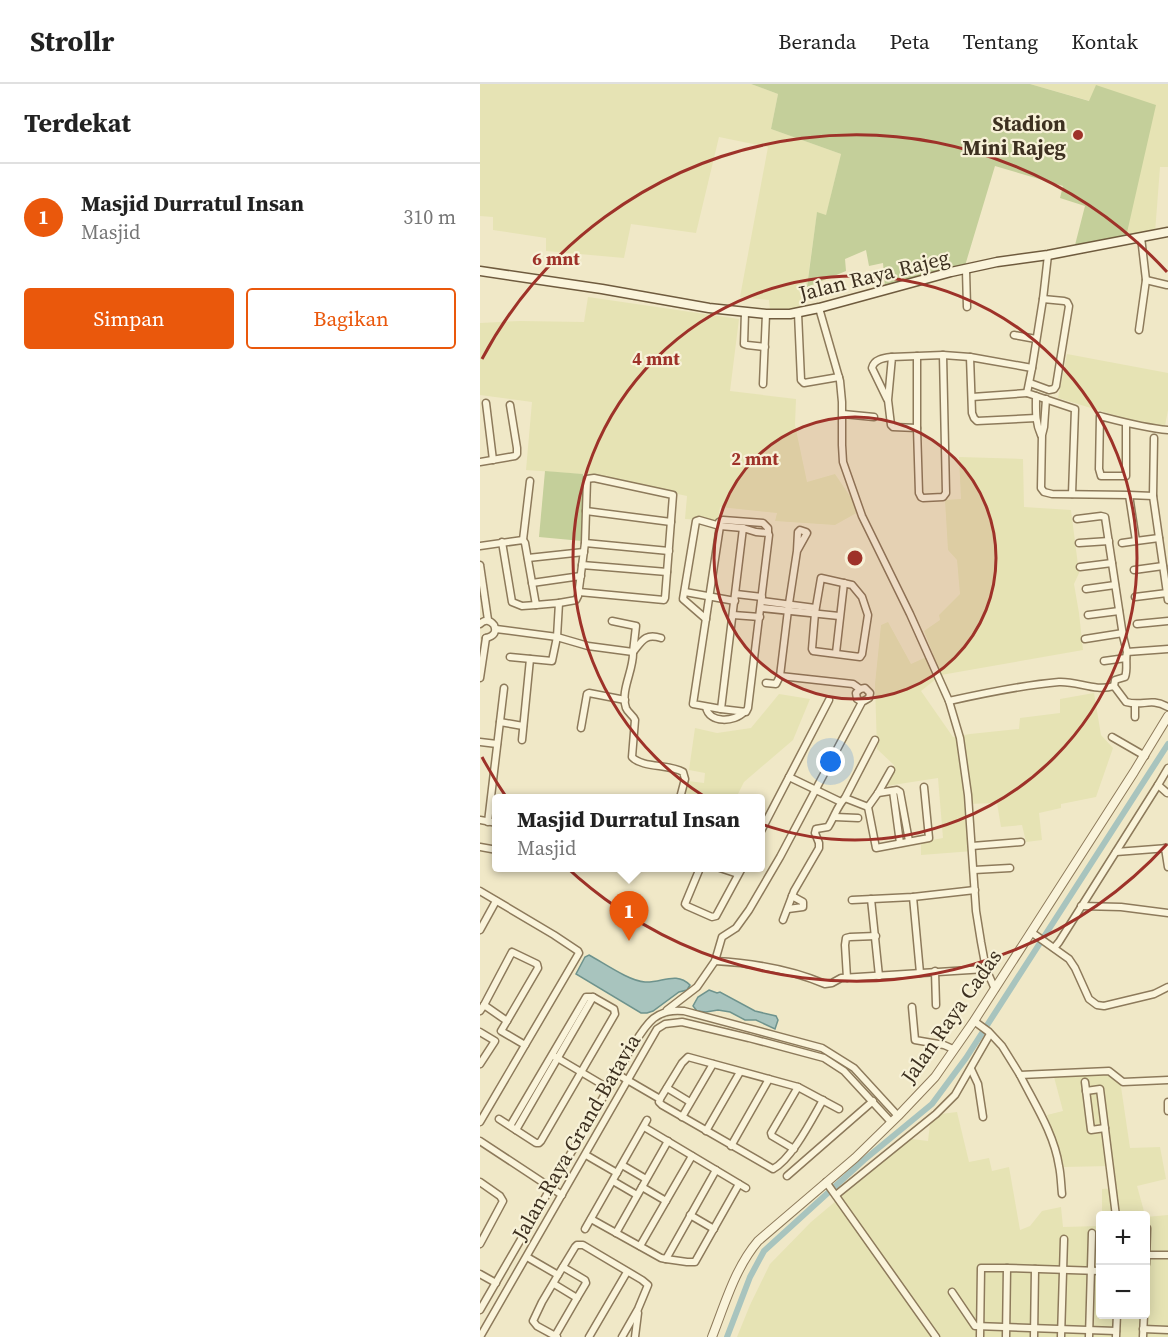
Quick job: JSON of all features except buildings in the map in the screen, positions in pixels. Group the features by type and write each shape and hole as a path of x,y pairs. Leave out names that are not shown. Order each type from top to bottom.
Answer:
{"main road":[{"name":"Jalan Raya Rajeg","path":"480,271 602,288 709,308 766,314 798,313 951,272 1168,232"}],"street":[{"path":"1139,330 1146,280 1141,237"},
{"path":"1027,393 1048,255"},
{"path":"966,270 967,307"},
{"path":"1146,280 1167,285"},
{"path":"1030,383 1049,390 1056,387 1069,306 1064,301 1043,299"},
{"path":"819,309 839,377 843,414 843,462 862,516 949,701 960,738 968,795 976,911 986,969 995,989"},
{"path":"745,312 744,344 765,347"},
{"path":"798,313 801,381 804,383 839,377"},
{"path":"763,384 766,314"},
{"path":"1014,335 1036,339"},
{"path":"888,400 872,368 874,363 880,359 943,355 970,357 1032,368"},
{"path":"917,356 917,428 920,495 923,498 943,497 946,493 943,355"},
{"path":"892,357 888,400 890,422 893,428 917,428"},
{"path":"970,357 972,413 977,422 1036,418"},
{"path":"972,397 1027,393 1076,409 1072,494"},
{"path":"1036,396 1036,418 1042,435"},
{"path":"1046,399 1042,435 1041,488 1044,492 1049,494 1153,496"},
{"path":"486,403 493,460"},
{"path":"480,462 517,454 510,405"},
{"path":"843,414 874,417"},
{"path":"1126,423 1126,476 1101,476 1100,416 1168,430"},
{"path":"1135,597 1167,596 1153,496 1154,438"},
{"path":"502,542 512,602 522,606 576,600 585,543 587,479 594,478 673,495 665,598 663,600 579,592"},
{"path":"530,481 523,540 536,605"},
{"path":"1129,495 1136,541"},
{"path":"586,511 671,522"},
{"path":"1077,519 1105,517 1127,655 1125,677 1116,679 1114,686 1126,702 1135,704 1153,702 1168,708"},
{"path":"706,707 709,716 720,719 737,717 748,708 769,538 768,528 763,523 723,520 719,522 693,704 744,711"},
{"path":"706,619 684,599 696,521 768,534"},
{"path":"721,709 743,528"},
{"path":"1122,543 1159,538"},
{"path":"480,546 523,540"},
{"path":"1079,543 1109,541"},
{"path":"585,543 669,551"},
{"path":"766,683 776,684 780,676 797,551"},
{"path":"528,558 584,552"},
{"path":"1080,567 1112,563"},
{"path":"582,565 667,572"},
{"path":"480,566 488,621"},
{"path":"1134,570 1163,566"},
{"path":"532,583 581,576"},
{"path":"820,579 844,583 854,586 861,597 868,617 860,657 813,651 812,649 820,579"},
{"path":"836,653 844,583"},
{"path":"1086,589 1115,585"},
{"path":"685,592 762,599 788,607"},
{"path":"510,657 552,661 559,603"},
{"path":"761,608 788,607 839,616"},
{"path":"1088,615 1119,611"},
{"path":"733,615 760,617"},
{"path":"480,624 484,621 492,622 496,629"},
{"path":"612,621 636,626 633,661 625,700 627,709 635,720 631,753 633,759 683,772 685,779 681,794"},
{"path":"1137,624 1168,621"},
{"path":"496,629 556,637 588,646 633,652"},
{"path":"480,678 483,636 491,637 496,629"},
{"path":"1085,639 1123,633"},
{"path":"633,652 645,638 655,636 661,638"},
{"path":"1104,661 1168,649"},
{"path":"522,740 530,659"},
{"path":"780,676 853,684 860,689 867,689 870,693 867,700 862,702 856,696 860,689"},
{"path":"949,701 1059,682 1098,689 1114,686"},
{"path":"488,822 504,688"},
{"path":"580,728 587,694 625,700"},
{"path":"765,823 829,700"},
{"name":"Jalan Raya Grand Batavia","path":"480,1310 644,1028 652,1018 664,1012 697,987 715,962 722,937 736,928 749,910 780,857 862,702"},
{"path":"1135,704 1135,717"},
{"name":"Jalan Raya Cadas","path":"712,1337 739,1269 758,1241 827,1183 895,1119 934,1077 953,1049 977,1024 995,989 1034,934 1168,716"},
{"path":"500,722 523,726"},
{"path":"1112,736 1145,756"},
{"path":"783,920 792,896 819,848 816,829 828,827 835,817 875,740"},
{"path":"480,742 497,744"},
{"path":"1051,946 1081,906 1168,768"},
{"path":"891,770 868,807 876,848 928,839 924,787"},
{"path":"789,777 816,790 868,807"},
{"path":"1158,785 1167,793"},
{"path":"878,793 897,790 900,792 909,841"},
{"path":"893,791 900,843"},
{"path":"835,817 858,818"},
{"path":"480,820 492,822"},
{"path":"972,846 1021,842"},
{"path":"1116,852 1167,848 1168,867"},
{"path":"974,870 1010,868"},
{"path":"698,872 685,904 712,917 716,916 738,874 733,872"},
{"path":"852,900 913,897 975,890"},
{"path":"480,891 579,952 480,1122"},
{"path":"788,909 803,907 803,902 792,896"},
{"path":"913,897 920,973"},
{"path":"872,899 879,975"},
{"path":"480,930 496,901"},
{"path":"1081,906 1120,907 1168,913"},
{"path":"1034,934 1069,959 1089,999 1097,1005 1104,1006 1154,994 1168,987"},
{"path":"847,978 844,945 846,938 876,936"},
{"path":"480,1064 495,1041 501,1030 507,1021 538,969 537,964 512,952 482,1008 507,1021"},
{"path":"715,962 747,963 825,984 841,978 986,969"},
{"path":"936,971 936,1005"},
{"path":"499,1119 536,1143 539,1143 615,1014 614,1009 593,997 586,997 510,1126"},
{"path":"516,1130 593,997"},
{"path":"912,1007 915,1040 944,1045 953,1049"},
{"path":"664,1012 677,1010 822,1048 854,1068 895,1119"},
{"path":"692,1024 694,1015"},
{"name":"Jalan Raya Grand Batavia","path":"480,1337 657,1029 665,1024 682,1022 692,1024 824,1058 844,1071 873,1101 895,1119"},
{"path":"977,1024 990,1033 1002,1046 1043,1120 1059,1164 1062,1194"},
{"path":"501,1030 525,1045"},
{"path":"480,1032 495,1041"},
{"path":"834,1193 936,1114 955,1095 990,1033"},
{"path":"551,1054 608,1088"},
{"path":"823,1100 794,1149 778,1166 773,1168 731,1146 659,1102 684,1059 688,1057 798,1087 823,1100 839,1109"},
{"path":"682,1117 713,1064"},
{"path":"971,1069 978,1084 983,1117"},
{"path":"1020,1075 1110,1071 1123,1082 1168,1080"},
{"path":"706,1131 740,1072"},
{"path":"617,1074 660,1099"},
{"path":"731,1146 769,1079"},
{"path":"1085,1082 1091,1130 1105,1128"},
{"path":"794,1149 772,1136 771,1133 798,1087"},
{"path":"667,1088 690,1102"},
{"path":"1086,1091 1100,1089 1115,1211"},
{"path":"787,1176 873,1101"},
{"path":"1168,1102 1168,1111"},
{"path":"585,1229 647,1120"},
{"path":"644,1127 746,1188"},
{"path":"480,1141 562,1196"},
{"path":"616,1233 668,1141"},
{"path":"586,1155 617,1173"},
{"path":"640,1246 692,1156"},
{"path":"622,1165 646,1179"},
{"path":"666,1259 716,1170"},
{"path":"613,1181 637,1195"},
{"path":"827,1183 936,1337"},
{"path":"480,1244 503,1201 500,1196 481,1184"},
{"path":"591,1218 661,1258 695,1262 740,1184"},
{"path":"642,1187 666,1201"},
{"path":"690,1215 714,1229"},
{"path":"1089,1333 1092,1233"},
{"path":"1061,1337 1064,1239"},
{"path":"563,1267 585,1280 586,1283 556,1336 537,1326 533,1321 558,1275 575,1247 580,1245 587,1247 648,1285 639,1309 622,1337"},
{"path":"1150,1255 1168,1255"},
{"path":"527,1257 558,1275"},
{"path":"980,1337 981,1268 1096,1271"},
{"path":"1006,1337 1007,1268"},
{"path":"1034,1337 1035,1269"},
{"path":"588,1337 627,1272"},
{"path":"480,1275 496,1283"},
{"path":"554,1284 577,1298"},
{"path":"952,1292 975,1326 1061,1329 1116,1334 1117,1319"},
{"path":"480,1296 487,1299"},
{"path":"635,1337 639,1309"},
{"path":"1143,1333 1168,1330"}],"shaded area":[{"path":"480,84 751,84 778,94 771,129 841,154 826,216 817,213 803,313 770,309 769,300 740,297 768,147 719,137 696,233 631,224 624,258 546,251 546,238 493,230 493,217 480,216"},
{"path":"1030,84 1168,84 1168,167 1160,167 1155,233 1126,237 1096,86 1090,101"},
{"path":"588,297 739,319 730,391 796,399 795,425 807,482 835,474 860,511 835,525 775,521 777,513 720,507 718,521 685,519 687,496 583,474 526,470 532,402 480,395 480,323 584,322"},
{"path":"1067,354 1168,373 1168,410 1165,426 1134,421 1058,398"},
{"path":"959,457 1023,459 1024,507 1071,510 1079,573 1074,584 1083,650 941,675 921,691 953,737 1019,729 1020,718 1060,713 1060,699 1094,693 1101,735 1113,748 1096,797 1061,804 1061,808 1039,813 1042,840 1026,842 1022,825 1001,827 997,803 967,804 973,851 921,855 921,842 943,838 938,778 886,786 894,765 877,749 875,684 881,625 888,622 911,664 933,654 924,631 940,620 939,615 960,594 957,560 948,550 945,500 961,499"},
{"path":"779,694 810,699 793,740 744,782 738,794 685,793 688,781 704,783 705,773 689,770 695,728 717,733 751,728"},
{"path":"1092,1073 1112,1074 1120,1080 1130,1148 1160,1147 1166,1179 1137,1186 1144,1211 1102,1211 1102,1189 1114,1188 1110,1166 1064,1167 1047,1115 1063,1111 1054,1077"},
{"path":"957,1112 969,1162 989,1158 992,1171 1009,1167 1020,1230 1030,1226 1042,1211 1061,1207 1063,1227 1096,1226 1096,1319 1150,1319 1150,1217 1168,1215 1168,1337 737,1337 770,1264 811,1222 893,1153 912,1139 928,1141 930,1124 941,1114"}],"green space":[{"path":"751,84 1030,84 1089,101 1096,85 1156,105 1126,237 1075,245 1085,206 1060,198 1063,186 995,166 964,269 885,287 883,263 869,266 866,250 845,259 846,271 807,287 817,212 826,215 841,154 771,129 778,94"},
{"path":"545,471 583,474 582,541 539,537"}],"water":[{"path":"589,955 639,981 651,982 674,978 690,985 687,990 679,992 653,1011 641,1013 576,974 585,957"},
{"path":"709,990 720,992 755,1011 776,1016 778,1020 775,1029 756,1020 745,1020 730,1012 697,1011 693,1006 698,997"}],"waterway":[{"path":"727,1337 750,1277 764,1251 864,1160 932,1104 966,1058 1168,744"}],"place":[{"name":"Stadion Mini Rajeg","path":"1078,135"},
{"name":"Masjid Durratul Insan","path":"629,941"}]}
